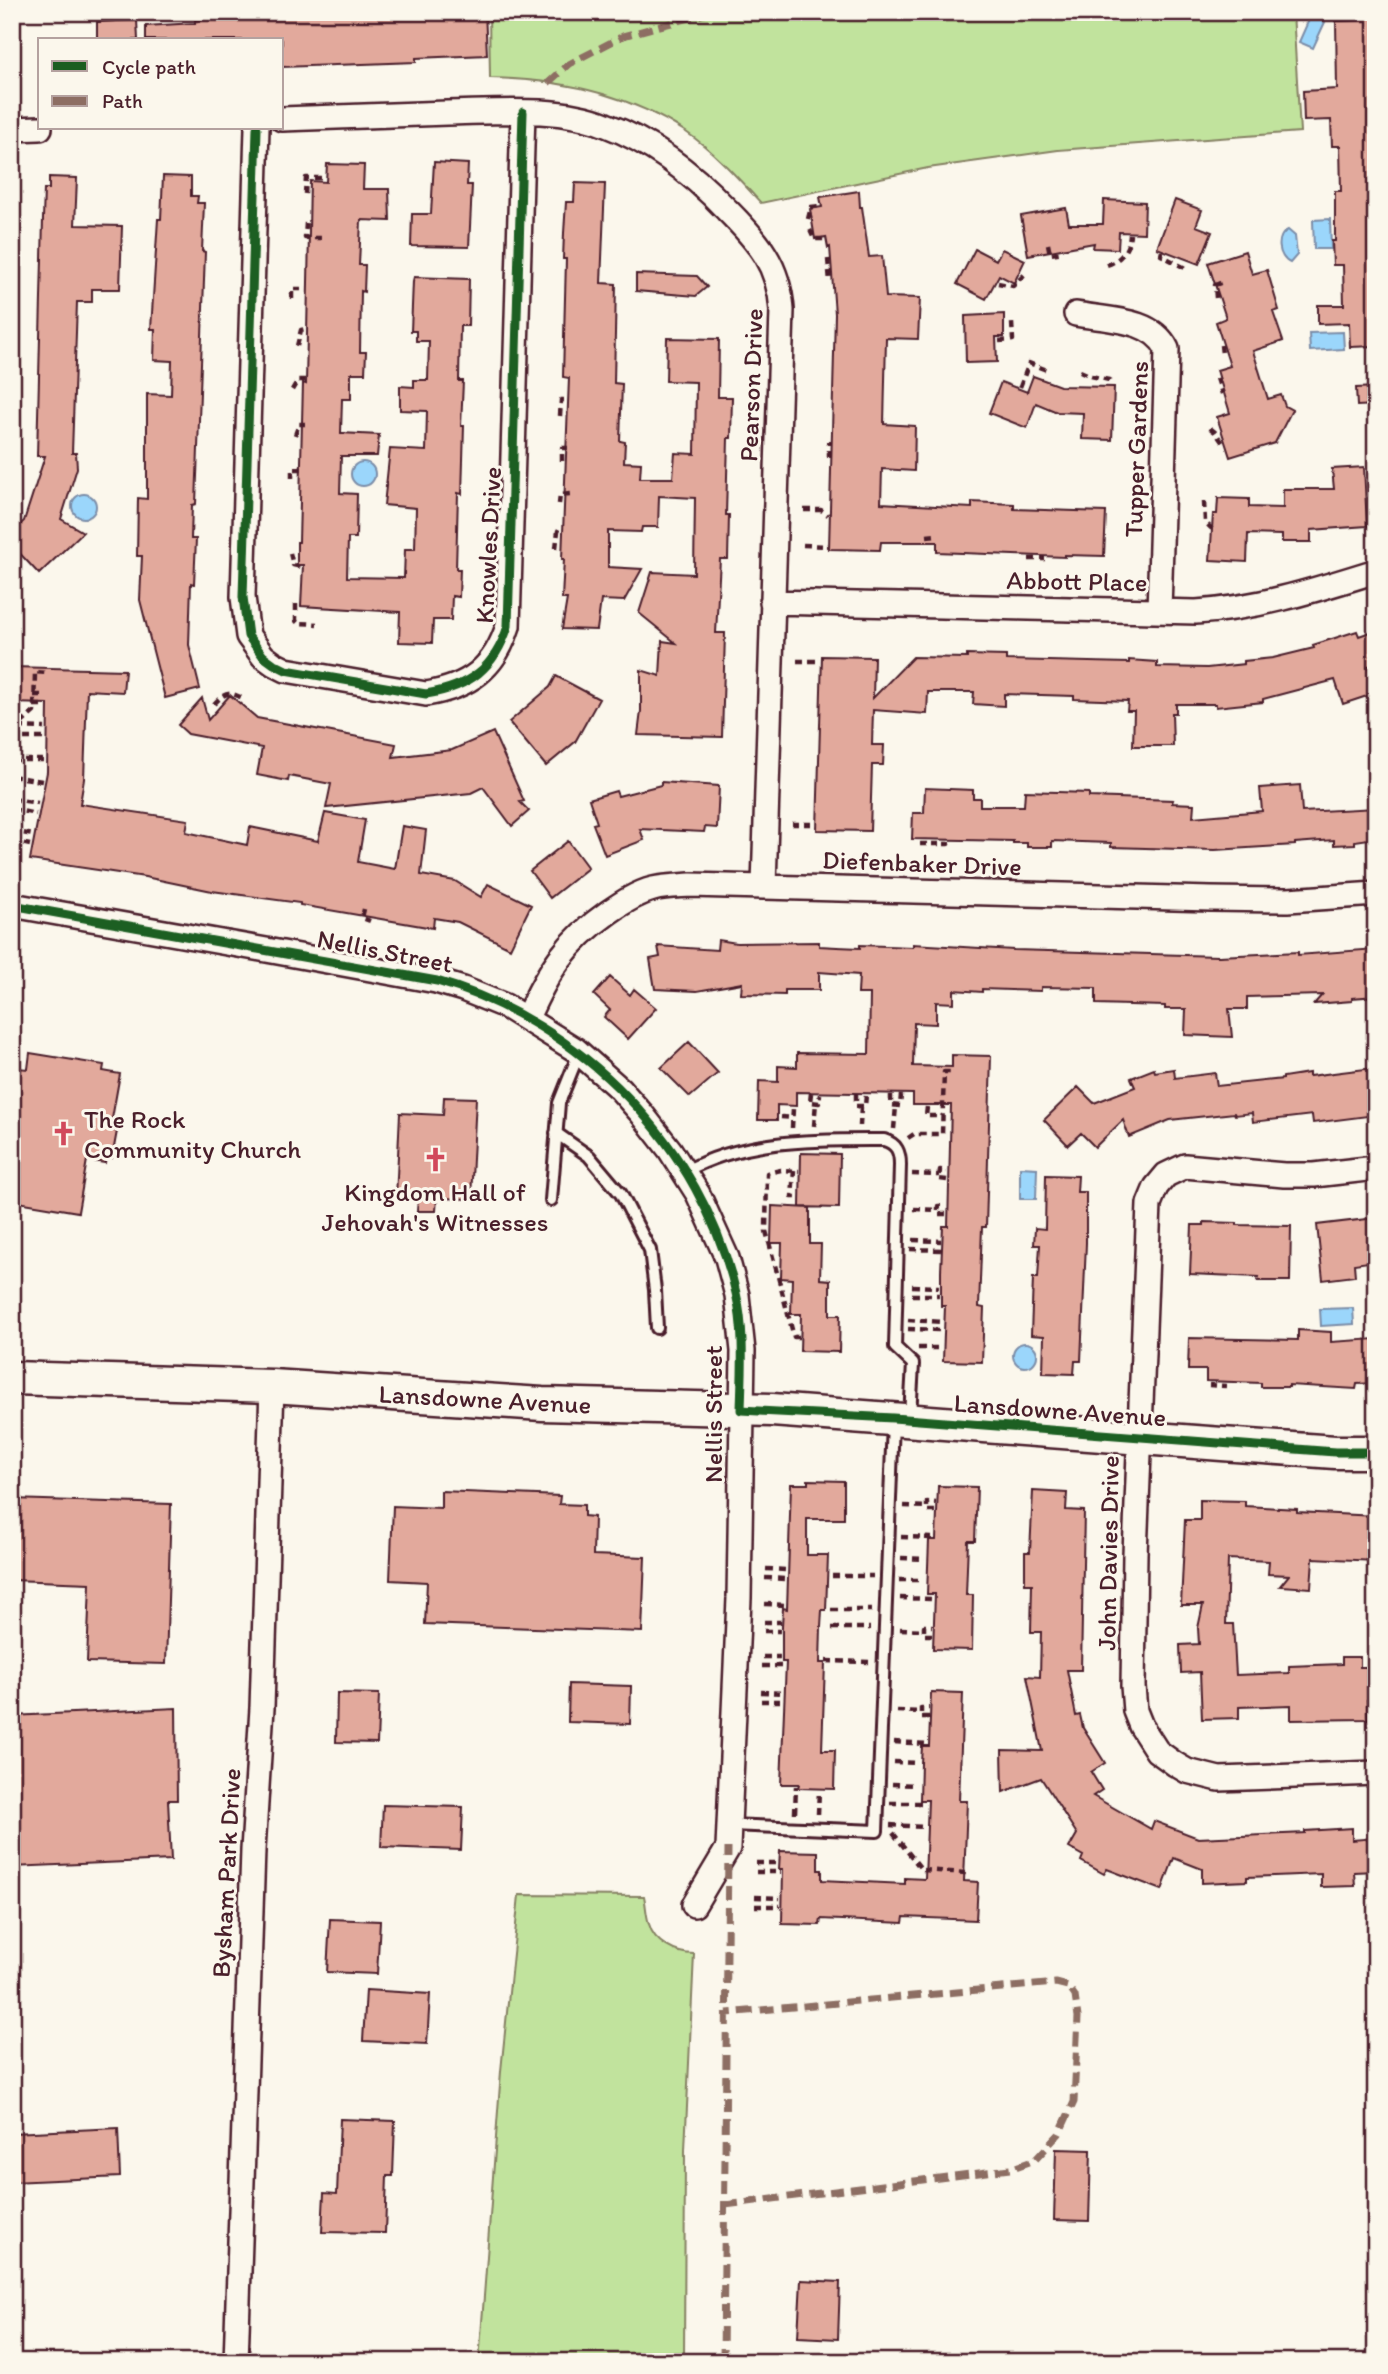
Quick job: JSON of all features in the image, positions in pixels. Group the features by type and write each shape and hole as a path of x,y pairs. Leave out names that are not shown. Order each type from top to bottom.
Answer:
{"main road":[{"name":"Lansdowne Avenue","path":"12,1378 272,1386 542,1404 741,1409 901,1418 1324,1451 1376,1452"}],"street":[{"name":"Pearson Drive","path":"284,119 523,112 569,116 607,125 665,155 689,172 756,240 769,260 781,291 782,310 764,886"},
{"name":"Knowles Drive","path":"257,130 243,597 248,636 263,656 286,670 426,694 470,680 483,670 503,642 508,625 523,112"},
{"path":"12,129 38,128"},
{"name":"Tupper Gardens","path":"1076,314 1146,327 1163,340 1167,349 1159,611"},
{"name":"Abbott Place","path":"772,602 1196,612 1234,610 1263,604 1343,583 1376,571"},
{"name":"Diefenbaker Drive","path":"527,1018 545,978 573,939 624,902 662,888 691,885 764,886 1288,900 1376,894"},
{"name":"Nellis Street","path":"12,905 436,981 488,998 527,1018 579,1053 620,1089 642,1114 684,1172 698,1194 727,1258 737,1295 743,1351 739,1598 728,1848 694,1905"},
{"name":"John Davies Drive","path":"1376,1168 1284,1175 1185,1166 1166,1175 1156,1187 1149,1204 1139,1437 1133,1686 1135,1711 1141,1726 1157,1751 1187,1771 1219,1779 1376,1773"},
{"name":"Bysham Park Drive","path":"236,2362 272,1386"}],"lane":[{"path":"551,1200 559,1102 579,1053"},
{"path":"556,1133 589,1156 621,1194 650,1250 657,1328"},
{"path":"684,1172 707,1159 738,1151 814,1140 884,1140 895,1146 900,1156 895,1348 913,1364 901,1418 890,1506 877,1831 730,1825"}],"path":[{"path":"305,194 306,178 323,178"},
{"path":"808,219 811,207 820,206"},
{"path":"306,223 305,238 324,238"},
{"path":"810,230 814,239 825,239"},
{"path":"1107,265 1116,262 1122,255 1129,244 1130,234"},
{"path":"1048,244 1050,254 1063,252"},
{"path":"1162,251 1161,255 1185,268"},
{"path":"828,259 830,282"},
{"path":"998,283 1013,286 1026,274"},
{"path":"1216,299 1215,285 1223,282"},
{"path":"292,299 292,289 304,289"},
{"path":"999,341 1013,340 1012,323"},
{"path":"298,346 301,330 305,329"},
{"path":"1221,345 1222,354"},
{"path":"1020,387 1029,363 1049,370"},
{"path":"1080,371 1109,380 1109,384"},
{"path":"1217,378 1222,394"},
{"path":"292,390 298,380 305,380"},
{"path":"560,416 561,400 567,400"},
{"path":"295,435 299,424 304,424"},
{"path":"1210,428 1225,446"},
{"path":"829,441 829,457"},
{"path":"562,461 562,448 571,448"},
{"path":"292,478 292,469 302,469"},
{"path":"559,504 560,495 570,494"},
{"path":"1204,502 1205,522 1212,529"},
{"path":"804,510 821,510 828,515"},
{"path":"556,548 560,527"},
{"path":"927,536 937,536"},
{"path":"803,545 828,546"},
{"path":"290,554 293,565 302,566"},
{"path":"1029,559 1045,559"},
{"path":"296,604 298,624 317,624"},
{"path":"797,661 819,661"},
{"path":"12,732 34,712 35,673 46,673"},
{"path":"215,704 224,694 229,693 244,699"},
{"path":"34,695 46,695"},
{"path":"34,705 45,705"},
{"path":"18,727 45,728"},
{"path":"12,738 44,738"},
{"path":"12,760 44,760"},
{"path":"12,776 42,781"},
{"path":"12,799 38,803"},
{"path":"12,809 36,814"},
{"path":"792,824 816,824"},
{"path":"12,831 33,835"},
{"path":"12,841 30,845"},
{"path":"920,844 948,842"},
{"path":"364,909 362,918 370,921"},
{"path":"895,1146 914,1134 945,1135 946,1125 942,1116 946,1099 943,1089 944,1072 950,1072"},
{"path":"943,1089 950,1090"},
{"path":"811,1093 810,1102 819,1103 820,1094"},
{"path":"856,1094 856,1106 865,1106 866,1095"},
{"path":"891,1095 891,1105 900,1106 901,1095"},
{"path":"814,1140 816,1102"},
{"path":"927,1107 926,1116 942,1116"},
{"path":"781,1117 793,1118"},
{"path":"947,1171 940,1170 939,1175 939,1180 947,1180"},
{"path":"798,1197 792,1197 796,1188 796,1171 767,1173 768,1231 773,1257 778,1266 794,1337 799,1337"},
{"path":"900,1174 939,1175"},
{"path":"938,1210 938,1206 946,1206"},
{"path":"899,1209 938,1210"},
{"path":"938,1210 938,1214 946,1214"},
{"path":"898,1244 940,1241"},
{"path":"898,1244 941,1250"},
{"path":"773,1257 780,1258"},
{"path":"897,1290 939,1287"},
{"path":"897,1290 939,1295"},
{"path":"782,1293 789,1293"},
{"path":"895,1324 943,1322"},
{"path":"895,1324 942,1330"},
{"path":"792,1328 799,1329"},
{"path":"1209,1385 1226,1386"},
{"path":"936,1503 928,1502 927,1507 927,1511 936,1511"},
{"path":"890,1506 927,1507"},
{"path":"889,1536 935,1538"},
{"path":"888,1557 925,1559"},
{"path":"766,1569 786,1570"},
{"path":"832,1576 887,1577"},
{"path":"765,1578 786,1578"},
{"path":"886,1598 931,1599"},
{"path":"765,1604 786,1605"},
{"path":"831,1610 886,1611"},
{"path":"764,1622 781,1622"},
{"path":"924,1630 924,1626 932,1626"},
{"path":"832,1628 924,1630"},
{"path":"764,1630 780,1631"},
{"path":"924,1630 924,1634 932,1635"},
{"path":"763,1657 780,1657"},
{"path":"825,1661 884,1663"},
{"path":"762,1666 784,1666"},
{"path":"761,1692 783,1693"},
{"path":"761,1701 783,1701"},
{"path":"920,1712 921,1708 929,1708"},
{"path":"882,1711 920,1712"},
{"path":"920,1712 921,1717 929,1717"},
{"path":"881,1742 928,1744"},
{"path":"880,1762 917,1763"},
{"path":"879,1783 916,1785"},
{"path":"795,1828 796,1786"},
{"path":"817,1829 819,1790"},
{"path":"878,1802 925,1803"},
{"path":"877,1824 924,1827"},
{"path":"893,1825 893,1834 922,1870 967,1873"},
{"path":"756,1863 777,1863"},
{"path":"756,1871 781,1872"},
{"path":"755,1897 780,1898"},
{"path":"755,1906 780,1906"}],"green space":[{"path":"489,12 1293,12 1300,132 1058,150 928,168 761,203 696,139 640,107 567,85 490,78"},
{"path":"519,1895 644,1896 648,1921 656,1937 673,1950 694,1954 685,2150 684,2362 479,2362 501,2071"}],"water":[{"path":"1316,13 1323,17 1325,22 1313,48 1299,42 1311,15 1315,17"},
{"path":"1330,219 1331,249 1314,249 1313,220"},
{"path":"1288,230 1295,236 1297,255 1290,263 1283,257 1280,247 1281,237"},
{"path":"1343,332 1344,349 1310,351 1309,333"},
{"path":"363,462 372,465 375,474 372,483 363,486 354,483 351,474 354,465"},
{"path":"79,494 89,494 96,501 96,511 89,518 79,518 72,511 72,501"},
{"path":"1020,1167 1037,1168 1036,1199 1020,1199"},
{"path":"1353,1308 1354,1324 1321,1326 1320,1309"},
{"path":"1025,1343 1034,1346 1037,1355 1034,1364 1025,1367 1016,1364 1013,1355 1016,1346"}],"building":[{"path":"290,12 383,12 383,15 485,12 487,55 416,58 416,62 284,67 284,38 146,38 146,26 195,23 195,20"},
{"path":"1359,12 1376,12 1376,346 1350,347 1349,323 1318,324 1318,305 1344,305 1343,265 1333,265 1332,241 1335,241 1335,191 1341,191 1340,146 1332,146 1331,120 1304,121 1303,91 1337,89 1336,21 1359,20"},
{"path":"137,20 138,38 97,38 97,22"},
{"path":"434,162 468,164 467,185 472,185 469,247 411,246 412,214 431,214"},
{"path":"327,164 364,165 363,189 389,189 390,221 361,220 359,265 365,265 364,292 361,291 360,352 366,352 365,373 351,373 351,399 342,399 341,433 379,435 377,456 341,456 340,493 357,494 356,538 348,538 347,577 404,578 405,549 415,549 416,508 384,505 390,449 426,451 427,411 400,410 400,386 414,387 414,380 428,380 429,341 416,341 416,331 411,331 413,281 414,277 469,279 468,326 460,326 459,381 463,381 461,426 464,426 462,494 458,493 456,569 460,569 459,597 452,596 451,620 433,620 432,643 399,642 400,612 301,606 303,565 297,565 297,542 303,383 306,384 310,181 326,182"},
{"path":"163,176 191,177 191,196 198,196 197,203 204,203 202,251 205,252 196,504 192,505 191,539 196,539 189,645 200,689 165,698 140,600 142,556 137,556 138,498 147,499 147,394 171,395 172,361 154,360 155,329 151,329"},
{"path":"49,177 77,178 75,225 122,226 120,289 92,289 92,302 77,302 72,453 76,453 77,468 61,519 83,532 39,574 12,545 12,532 24,521 45,456 37,456 44,189 49,189"},
{"path":"575,183 605,184 601,283 616,284 614,383 622,384 620,441 625,442 624,462 641,463 640,478 673,478 675,453 695,454 696,382 666,381 667,338 719,339 718,397 732,397 726,515 729,515 728,559 720,559 716,633 725,633 722,737 638,735 641,670 660,676 662,641 676,643 639,613 652,572 694,574 695,498 659,496 658,527 642,527 641,532 608,531 608,567 642,569 624,601 601,600 597,630 562,629 567,599 562,599 562,559 569,378 563,377 566,259 563,259 566,202 574,202"},
{"path":"859,191 869,257 882,256 886,297 920,298 918,339 886,338 884,424 915,426 914,471 882,469 881,503 972,508 972,502 1014,504 1014,509 1106,512 1104,556 937,552 937,542 881,542 880,550 829,549 835,314 830,247 828,248 826,237 815,239 810,209 822,207 820,197"},
{"path":"1104,200 1145,202 1144,233 1119,232 1118,249 1093,248 1094,243 1028,255 1021,216 1066,208 1069,224 1103,224"},
{"path":"1175,200 1202,210 1196,226 1212,232 1199,264 1157,248"},
{"path":"975,249 996,260 1002,249 1025,260 1014,283 999,275 986,299 957,284"},
{"path":"1245,251 1252,274 1267,270 1279,310 1273,312 1283,341 1253,351 1268,399 1281,395 1285,406 1292,410 1275,443 1230,457 1217,417 1230,413 1217,370 1230,366 1216,322 1226,318 1208,263"},
{"path":"636,274 697,276 707,287 696,296 636,291"},
{"path":"1004,314 1004,337 996,337 997,362 966,363 965,316"},
{"path":"1033,376 1060,386 1114,387 1112,440 1082,439 1083,413 1057,412 1036,403 1027,428 989,413 1001,382 1027,392"},
{"path":"1376,387 1376,405 1357,406 1356,388"},
{"path":"1364,467 1367,526 1311,530 1311,542 1282,542 1282,535 1248,534 1247,562 1210,560 1213,514 1217,514 1218,498 1249,499 1249,507 1283,508 1283,489 1334,489 1332,469"},
{"path":"1376,630 1376,664 1368,666 1376,693 1343,704 1335,680 1263,699 1263,702 1216,707 1216,704 1176,704 1176,713 1172,713 1173,746 1133,746 1134,711 1127,711 1128,701 1004,694 1004,706 973,704 974,692 928,692 927,714 873,710 872,745 884,745 883,765 872,765 870,831 817,830 822,656 874,657 873,698 913,657 1006,656 1006,660 1129,663 1129,660 1157,662 1157,667 1207,668 1273,658 1314,648 1313,645 1357,631 1359,636"},
{"path":"12,667 125,670 123,692 87,690 84,779 80,804 188,820 186,832 247,845 250,827 318,841 325,813 365,820 358,862 395,869 402,826 426,830 421,875 455,881 481,897 488,884 531,905 510,948 458,922 434,918 433,928 300,903 30,860 47,772 48,704 12,703"},
{"path":"556,676 599,699 575,742 546,766 509,722 550,687"},
{"path":"230,695 257,718 396,744 393,757 452,750 493,732 524,801 520,802 529,811 512,826 483,787 471,793 326,808 331,784 289,776 288,781 257,775 262,748 188,734 178,725 202,698 208,720"},
{"path":"661,782 719,786 717,828 705,827 704,832 640,829 644,840 605,855 593,824 597,823 589,799 616,791 618,796 661,785"},
{"path":"1300,785 1302,812 1376,808 1376,838 1355,841 1355,844 1334,845 1334,840 1215,850 1111,847 1111,843 1052,841 1052,847 1027,847 1027,843 1013,841 912,839 913,813 924,813 925,788 973,790 973,798 980,798 980,806 1024,806 1025,791 1089,793 1089,797 1173,800 1172,803 1194,804 1193,817 1262,811 1260,788"},
{"path":"568,841 588,868 550,898 530,871"},
{"path":"718,940 737,943 819,942 819,946 860,948 860,945 913,947 913,944 1219,956 1298,952 1298,955 1376,949 1376,996 1314,1004 1322,995 1247,997 1247,1009 1229,1009 1232,1037 1185,1035 1186,1009 1096,1004 1096,988 1041,987 1041,991 982,989 982,992 954,990 954,1003 936,1002 936,1024 914,1023 913,1066 952,1067 952,1055 991,1056 986,1227 982,1227 979,1307 984,1308 982,1362 943,1361 945,1306 941,1306 941,1271 943,1226 948,1226 951,1105 913,1105 913,1094 796,1092 796,1106 777,1105 777,1120 758,1120 759,1081 778,1082 778,1066 797,1067 797,1053 869,1054 870,994 858,994 859,975 819,972 819,990 785,990 785,995 741,994 742,983 697,991 655,989 650,959 660,957 658,946 717,950"},
{"path":"610,977 630,995 634,989 656,1008 628,1039 604,1017 610,1010 594,995"},
{"path":"689,1042 718,1073 690,1097 661,1068"},
{"name":"The Rock Community Church","path":"30,1053 104,1065 103,1071 120,1074 110,1130 117,1131 112,1158 106,1157 105,1163 87,1160 78,1212 12,1201 12,1171 18,1139 12,1138 12,1103 18,1068 28,1069"},
{"path":"1373,1068 1376,1115 1313,1123 1312,1115 1253,1122 1252,1113 1234,1113 1170,1120 1129,1137 1123,1120 1095,1147 1081,1133 1068,1145 1044,1120 1078,1087 1094,1103 1135,1087 1131,1078 1154,1069 1155,1072 1174,1069 1175,1078 1215,1073 1217,1086 1283,1079 1309,1073 1309,1076"},
{"name":"Kingdom Hall of Jehovah's Witnesses","path":"444,1097 476,1098 471,1199 437,1198 436,1211 417,1211 418,1199 396,1198 400,1113 443,1115"},
{"path":"801,1153 840,1154 839,1208 800,1207"},
{"path":"1046,1175 1078,1176 1077,1192 1086,1192 1081,1361 1075,1361 1074,1374 1043,1373 1044,1336 1031,1335 1033,1278 1038,1278 1040,1245 1034,1245 1035,1228 1045,1229"},
{"path":"772,1206 810,1208 810,1244 821,1244 820,1279 830,1280 830,1315 840,1315 839,1352 800,1351 801,1314 791,1314 792,1279 781,1278 782,1243 771,1243"},
{"path":"1376,1218 1376,1261 1354,1264 1355,1276 1323,1280 1317,1225"},
{"path":"1204,1222 1291,1226 1290,1281 1258,1281 1259,1277 1190,1274 1192,1225 1204,1225"},
{"path":"1298,1330 1331,1332 1331,1342 1376,1339 1376,1383 1357,1384 1356,1389 1289,1385 1261,1387 1261,1383 1206,1381 1206,1370 1188,1370 1189,1338 1298,1340"},
{"path":"808,1480 844,1481 844,1519 807,1519 807,1555 828,1555 826,1610 822,1610 821,1627 820,1663 825,1663 822,1750 835,1750 834,1789 798,1788 799,1784 781,1784 786,1662 782,1662 782,1626 783,1608 787,1609 791,1484 808,1484"},
{"path":"938,1486 977,1487 975,1541 968,1541 966,1595 973,1595 972,1650 933,1649 935,1594 927,1594 929,1540 936,1540"},
{"path":"441,1491 560,1496 559,1504 584,1505 584,1516 594,1517 593,1555 645,1557 642,1632 425,1624 427,1582 390,1580 393,1506 441,1508"},
{"path":"1033,1491 1067,1493 1066,1510 1084,1511 1081,1670 1067,1670 1076,1716 1080,1715 1083,1728 1105,1763 1091,1772 1102,1790 1093,1796 1151,1829 1154,1821 1198,1838 1352,1828 1352,1840 1376,1838 1376,1871 1354,1872 1355,1886 1321,1887 1321,1874 1247,1877 1247,1881 1202,1883 1202,1869 1174,1858 1162,1890 1107,1869 1104,1874 1081,1861 1083,1856 1069,1848 1077,1834 1041,1778 1003,1792 1002,1750 1042,1751 1027,1676 1040,1677 1041,1632 1031,1632 1032,1584 1025,1584 1025,1552 1030,1552"},
{"path":"12,1499 171,1504 166,1664 87,1662 90,1583 12,1580"},
{"path":"1200,1500 1245,1501 1245,1506 1297,1509 1297,1512 1376,1516 1376,1561 1313,1558 1311,1588 1280,1586 1289,1575 1268,1574 1269,1561 1228,1559 1226,1624 1233,1624 1236,1675 1289,1673 1289,1666 1342,1664 1342,1657 1360,1657 1360,1667 1376,1667 1376,1700 1367,1700 1368,1719 1291,1720 1291,1705 1239,1707 1239,1718 1202,1719 1200,1672 1181,1673 1180,1645 1199,1644 1198,1628 1203,1605 1181,1605 1185,1520 1200,1520"},
{"path":"569,1684 631,1686 630,1724 568,1722"},
{"path":"931,1692 963,1693 959,1801 967,1801 964,1881 978,1882 976,1920 904,1917 903,1923 821,1919 820,1925 782,1924 783,1869 779,1869 780,1851 818,1852 818,1870 822,1870 822,1880 905,1884 905,1878 925,1879 928,1800 920,1800 921,1763 922,1746 929,1746"},
{"path":"337,1693 379,1694 377,1743 336,1742"},
{"path":"176,1708 177,1800 168,1800 171,1860 12,1867 12,1716"},
{"path":"383,1805 463,1807 461,1850 381,1847"},
{"path":"330,1919 380,1921 377,1974 327,1972"},
{"path":"366,1990 430,1994 427,2044 363,2041"},
{"path":"340,2119 395,2121 393,2176 387,2176 385,2233 322,2232 324,2193 337,2194"},
{"path":"118,2128 120,2177 12,2182 12,2133"},
{"path":"1056,2149 1091,2150 1089,2221 1054,2220"},
{"path":"801,2280 840,2282 838,2339 798,2337"}],"marked path":[{"path":"548,83 569,64 623,36 712,12"},
{"path":"723,2362 728,1848"},
{"path":"725,2205 1010,2169 1035,2160 1059,2134 1074,2102 1078,2017 1075,1996 1068,1986 1056,1983 727,2013"}],"cycle path":[{"path":"257,130 243,597 248,636 263,656 286,670 426,694 455,686 478,673 496,653 508,626 523,112"},
{"path":"12,905 437,981 490,1000 540,1026 586,1059 628,1097 664,1140 695,1188 719,1239 739,1307 742,1336 741,1410 893,1418 1335,1452 1376,1452"}],"place":[{"name":"The Rock Community Church","path":"64,1134"},
{"name":"Kingdom Hall of Jehovah's Witnesses","path":"435,1160"}]}
